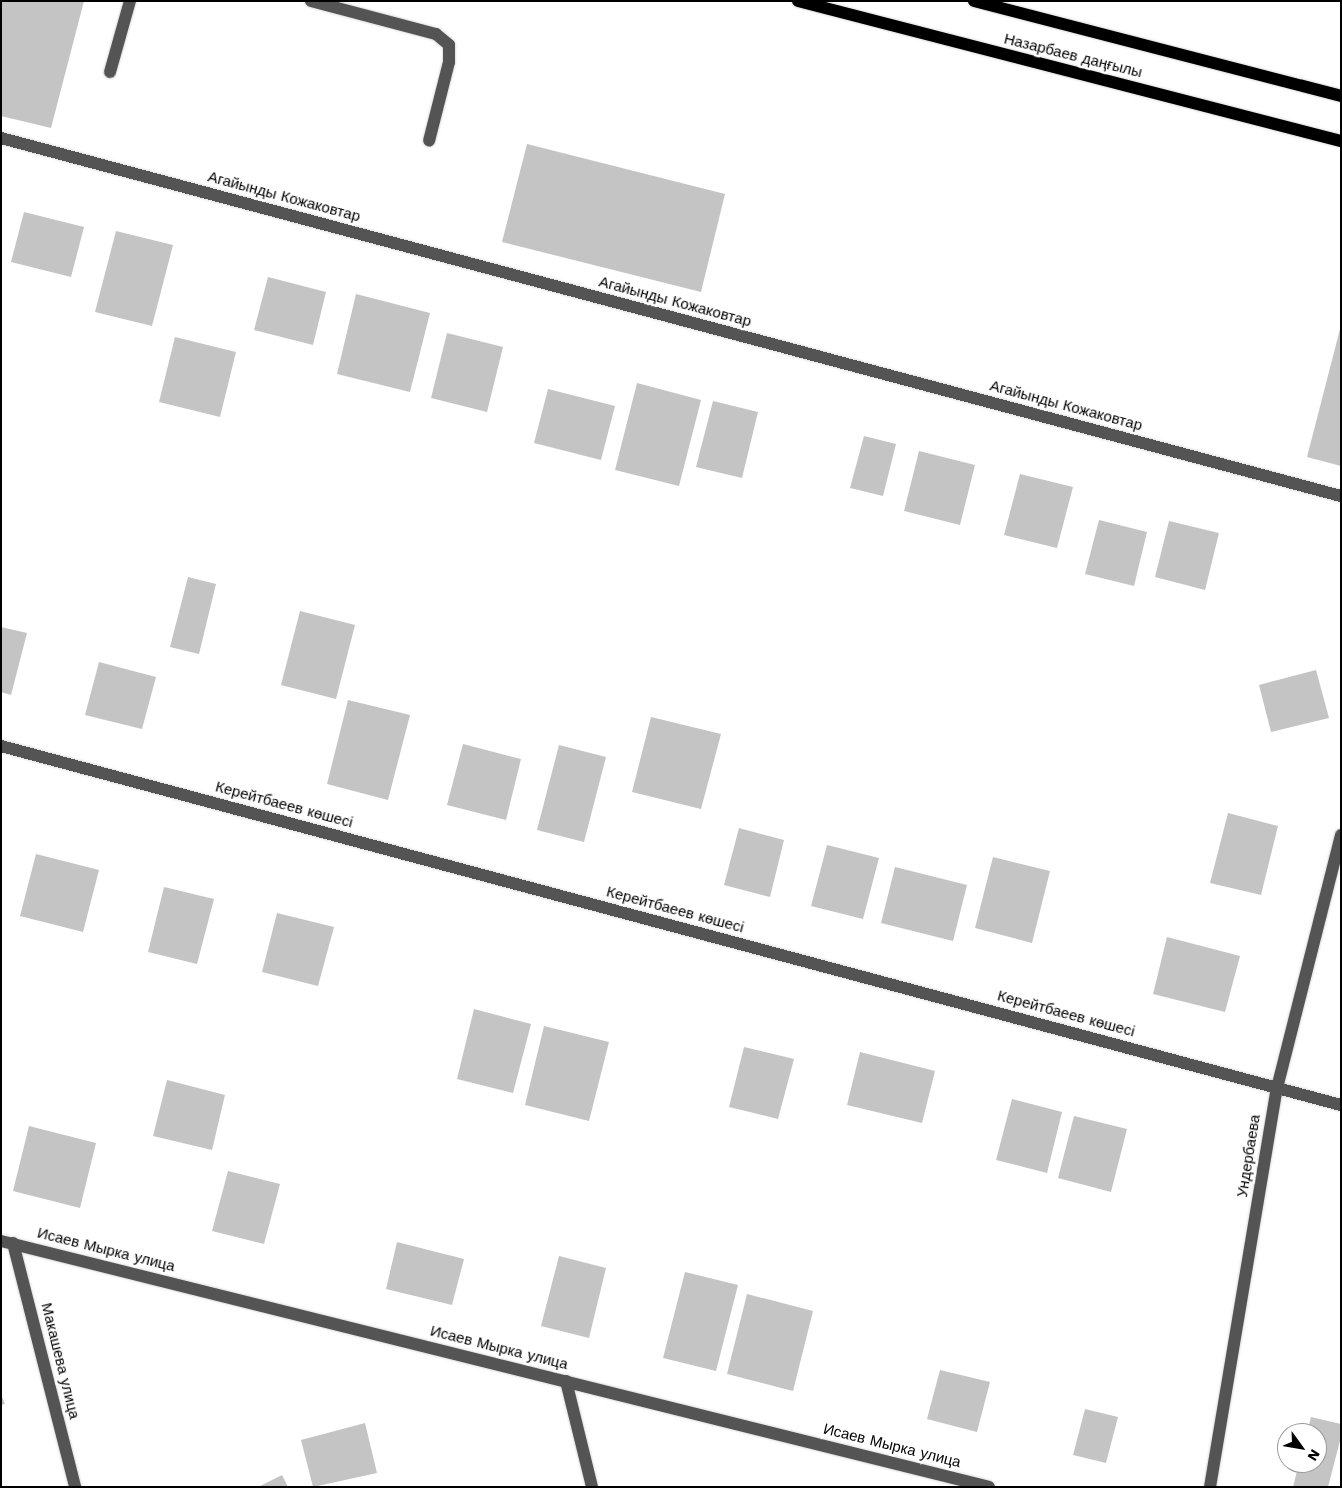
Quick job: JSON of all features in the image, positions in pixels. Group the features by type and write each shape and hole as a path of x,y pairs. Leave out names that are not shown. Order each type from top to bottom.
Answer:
{"main road":[{"name":"Назарбаев даңғылы","path":"798,1 831,5 1341,141"},
{"name":"Назарбаев даңғылы","path":"974,1 1341,96"}],"street":[{"path":"110,72 130,1"},
{"path":"311,1 436,34 449,44 449,62 428,141"},
{"name":"Агайынды Кожаковтар","path":"1,138 1341,496"},
{"name":"Керейтбаеев көшесі","path":"1,746 1341,1105"},
{"name":"Ундербаева","path":"1210,1487 1277,1088 1341,835"},
{"name":"Исаев Мырка улица","path":"7,1242 989,1487"},
{"name":"Макашева улица","path":"7,1242 75,1487"},
{"path":"566,1381 592,1487"}],"building":[{"path":"1,1 84,1 51,128 1,116"},
{"path":"527,144 725,194 701,292 502,242"},
{"path":"24,212 84,227 71,277 11,262"},
{"path":"116,231 173,245 152,326 95,312"},
{"path":"268,277 326,292 313,345 254,330"},
{"path":"356,294 430,313 410,392 337,374"},
{"path":"1341,329 1341,466 1307,457"},
{"path":"447,333 503,347 487,412 431,398"},
{"path":"175,337 236,352 220,417 159,402"},
{"path":"637,383 701,400 679,486 615,470"},
{"path":"548,389 615,406 601,460 534,443"},
{"path":"713,401 758,412 742,478 696,467"},
{"path":"864,436 896,444 883,496 850,488"},
{"path":"919,451 975,465 960,525 904,511"},
{"path":"1020,474 1073,487 1057,548 1004,535"},
{"path":"1099,520 1147,532 1134,586 1085,574"},
{"path":"1169,521 1219,533 1205,590 1155,577"},
{"path":"188,577 216,584 199,654 170,647"},
{"path":"300,611 355,625 336,699 281,685"},
{"path":"1,627 27,633 11,695 1,692"},
{"path":"99,662 156,677 142,729 85,715"},
{"path":"1316,670 1329,718 1271,732 1259,685"},
{"path":"348,700 410,715 388,800 327,784"},
{"path":"651,717 721,734 701,809 632,792"},
{"path":"463,744 521,759 506,820 447,805"},
{"path":"559,745 606,757 584,842 537,830"},
{"path":"1228,813 1278,826 1261,895 1210,883"},
{"path":"739,828 784,840 770,897 724,885"},
{"path":"827,845 879,858 863,919 811,906"},
{"path":"36,854 99,870 83,932 20,916"},
{"path":"993,857 1050,871 1032,943 975,928"},
{"path":"895,867 967,885 953,941 881,923"},
{"path":"164,887 214,899 197,964 148,952"},
{"path":"277,913 334,927 318,986 262,972"},
{"path":"1167,937 1240,956 1225,1012 1153,994"},
{"path":"474,1009 531,1024 513,1093 457,1079"},
{"path":"544,1026 609,1042 589,1121 525,1105"},
{"path":"744,1047 794,1059 778,1119 729,1107"},
{"path":"860,1052 935,1071 922,1123 847,1105"},
{"path":"167,1080 225,1095 212,1150 153,1136"},
{"path":"1012,1099 1062,1112 1047,1173 996,1160"},
{"path":"1074,1116 1127,1129 1111,1192 1058,1178"},
{"path":"29,1126 96,1143 80,1208 13,1191"},
{"path":"228,1171 280,1184 264,1244 212,1231"},
{"path":"397,1242 464,1259 452,1305 386,1289"},
{"path":"559,1256 606,1268 589,1338 541,1326"},
{"path":"685,1272 738,1285 716,1371 663,1358"},
{"path":"747,1294 813,1311 793,1391 727,1374"},
{"path":"940,1370 990,1382 977,1432 927,1419"},
{"path":"1,1394 5,1404 1,1405"},
{"path":"1085,1409 1118,1417 1106,1463 1073,1455"},
{"path":"1311,1417 1341,1424 1341,1437 1328,1487 1293,1487 1296,1473 1327,1473 1327,1423 1310,1423"},
{"path":"365,1423 377,1473 313,1487 301,1440"},
{"path":"282,1475 288,1487 258,1487"}]}
